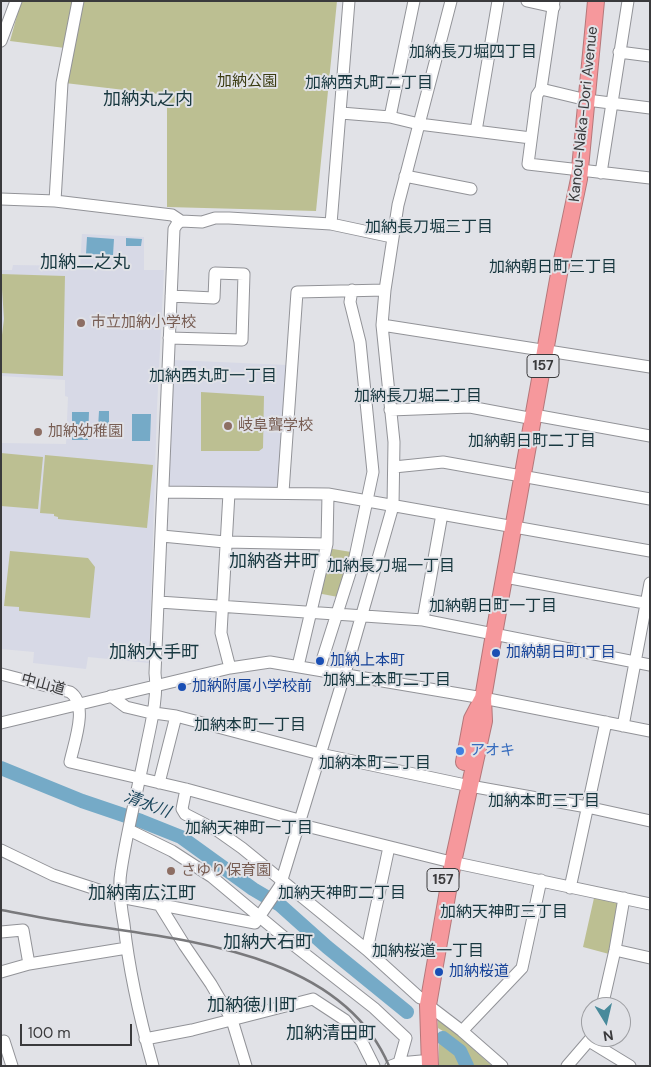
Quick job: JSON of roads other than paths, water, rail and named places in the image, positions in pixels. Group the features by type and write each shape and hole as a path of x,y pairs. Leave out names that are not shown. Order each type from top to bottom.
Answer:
{"highway":[{"name":"Kanou-Naka-Dori Avenue","path":"424,1064 424,1001 465,785 472,718 483,698 580,170 596,1"}],"street":[{"path":"1,41 16,1"},
{"path":"55,201 62,83 78,1"},
{"path":"331,224 349,1"},
{"path":"390,117 414,1"},
{"path":"1,850 53,875 120,897 255,923 276,894 362,616 393,506 394,467 382,325 385,290 398,205 451,1"},
{"path":"476,131 498,1"},
{"path":"527,1 554,4 541,89 537,95 528,164 650,178"},
{"path":"601,173 610,104 628,1"},
{"path":"619,52 650,56"},
{"path":"541,89 587,100 650,108"},
{"path":"341,113 390,117 419,124 531,138"},
{"path":"405,176 471,189"},
{"path":"1,199 55,201 172,215 182,221 202,222 215,218 229,218 331,224 392,237"},
{"path":"153,1066 145,1039 127,948 120,897 120,873 132,808 154,713 174,229 182,221"},
{"path":"170,338 242,340 244,274 215,273 214,298 171,296"},
{"path":"319,670 355,557 373,472 360,342 350,302 352,290"},
{"path":"283,492 297,292 385,290"},
{"path":"382,325 650,368"},
{"path":"390,410 470,407 650,436"},
{"path":"394,467 443,462 650,499"},
{"path":"163,492 328,494 650,551"},
{"path":"229,494 221,633 230,668"},
{"path":"298,666 326,544 328,494"},
{"path":"422,620 442,514"},
{"path":"162,536 225,542 326,544"},
{"path":"505,577 648,604"},
{"path":"623,726 648,604 650,584"},
{"path":"159,602 422,620 650,664"},
{"path":"1,723 230,668 270,662 483,698 650,731"},
{"name":"中山道","path":"1,674 70,692 74,694 80,704"},
{"path":"111,696 126,707 176,716 320,754 465,785 587,807 650,821"},
{"path":"80,704 80,714 70,762 186,789 389,847 450,862 650,904"},
{"path":"159,783 176,716"},
{"path":"570,888 606,722"},
{"path":"186,789 182,809 185,814 242,848 367,950 424,1001 502,1066"},
{"path":"130,827 212,877 353,990 404,1035 406,1038 395,1064 424,1064"},
{"path":"367,950 389,847"},
{"path":"462,1031 522,968 541,880"},
{"path":"604,997 624,898"},
{"path":"159,904 232,1020 246,1066"},
{"path":"1,932 23,930 29,964"},
{"path":"1,972 29,964 127,948"},
{"path":"615,950 650,958"},
{"path":"145,1039 192,1030 313,999 345,1020 362,1042 374,1066"},
{"path":"4,1041 12,1066"},
{"path":"567,1066 583,1047"},
{"path":"602,1047 630,1066"}],"water":[{"path":"87,237 114,239 113,255 86,254"},
{"path":"126,238 142,239 141,246 126,246"},
{"path":"99,411 109,411 109,428 98,428"},
{"path":"72,412 89,412 88,440 72,440"},
{"path":"132,414 151,414 150,441 132,441"}],"waterway":[{"name":"清水川","path":"1,768 82,801 181,837 253,889 280,905 327,947 407,1012"},
{"name":"清水川","path":"443,1038 460,1051 467,1066"}],"railway":[{"path":"1,910 205,945 251,957 295,974 333,997 366,1027 389,1066"}],"place":[{"name":"市立加納小学校","path":"81,323"},
{"name":"岐阜聾学校","path":"228,426"},
{"name":"加納幼稚園","path":"38,432"},
{"name":"加納朝日町1丁目","path":"496,653"},
{"name":"加納上本町","path":"320,661"},
{"name":"加納附属小学校前","path":"182,687"},
{"name":"アオキ","path":"460,751"},
{"name":"さゆり保育園","path":"171,871"},
{"name":"加納桜道","path":"439,972"}],"district":[{"name":"加納長刀堀四丁目","path":"473,53"},
{"name":"加納西丸町二丁目","path":"369,84"},
{"name":"加納丸之内","path":"148,100"},
{"name":"加納長刀堀三丁目","path":"429,228"},
{"name":"加納二之丸","path":"85,263"},
{"name":"加納朝日町三丁目","path":"553,268"},
{"name":"加納西丸町一丁目","path":"213,377"},
{"name":"加納長刀堀二丁目","path":"418,397"},
{"name":"加納朝日町二丁目","path":"532,442"},
{"name":"加納沓井町","path":"274,562"},
{"name":"加納長刀堀一丁目","path":"391,567"},
{"name":"加納朝日町一丁目","path":"493,607"},
{"name":"加納大手町","path":"154,653"},
{"name":"加納上本町二丁目","path":"387,681"},
{"name":"加納本町一丁目","path":"250,726"},
{"name":"加納本町二丁目","path":"375,764"},
{"name":"加納本町三丁目","path":"544,802"},
{"name":"加納天神町一丁目","path":"249,829"},
{"name":"加納南広江町","path":"142,894"},
{"name":"加納天神町二丁目","path":"342,894"},
{"name":"加納天神町三丁目","path":"504,913"},
{"name":"加納大石町","path":"268,943"},
{"name":"加納桜道一丁目","path":"428,952"},
{"name":"加納徳川町","path":"252,1006"},
{"name":"加納清田町","path":"331,1034"}],"park label":[{"name":"加納公園","path":"247,82"}]}
